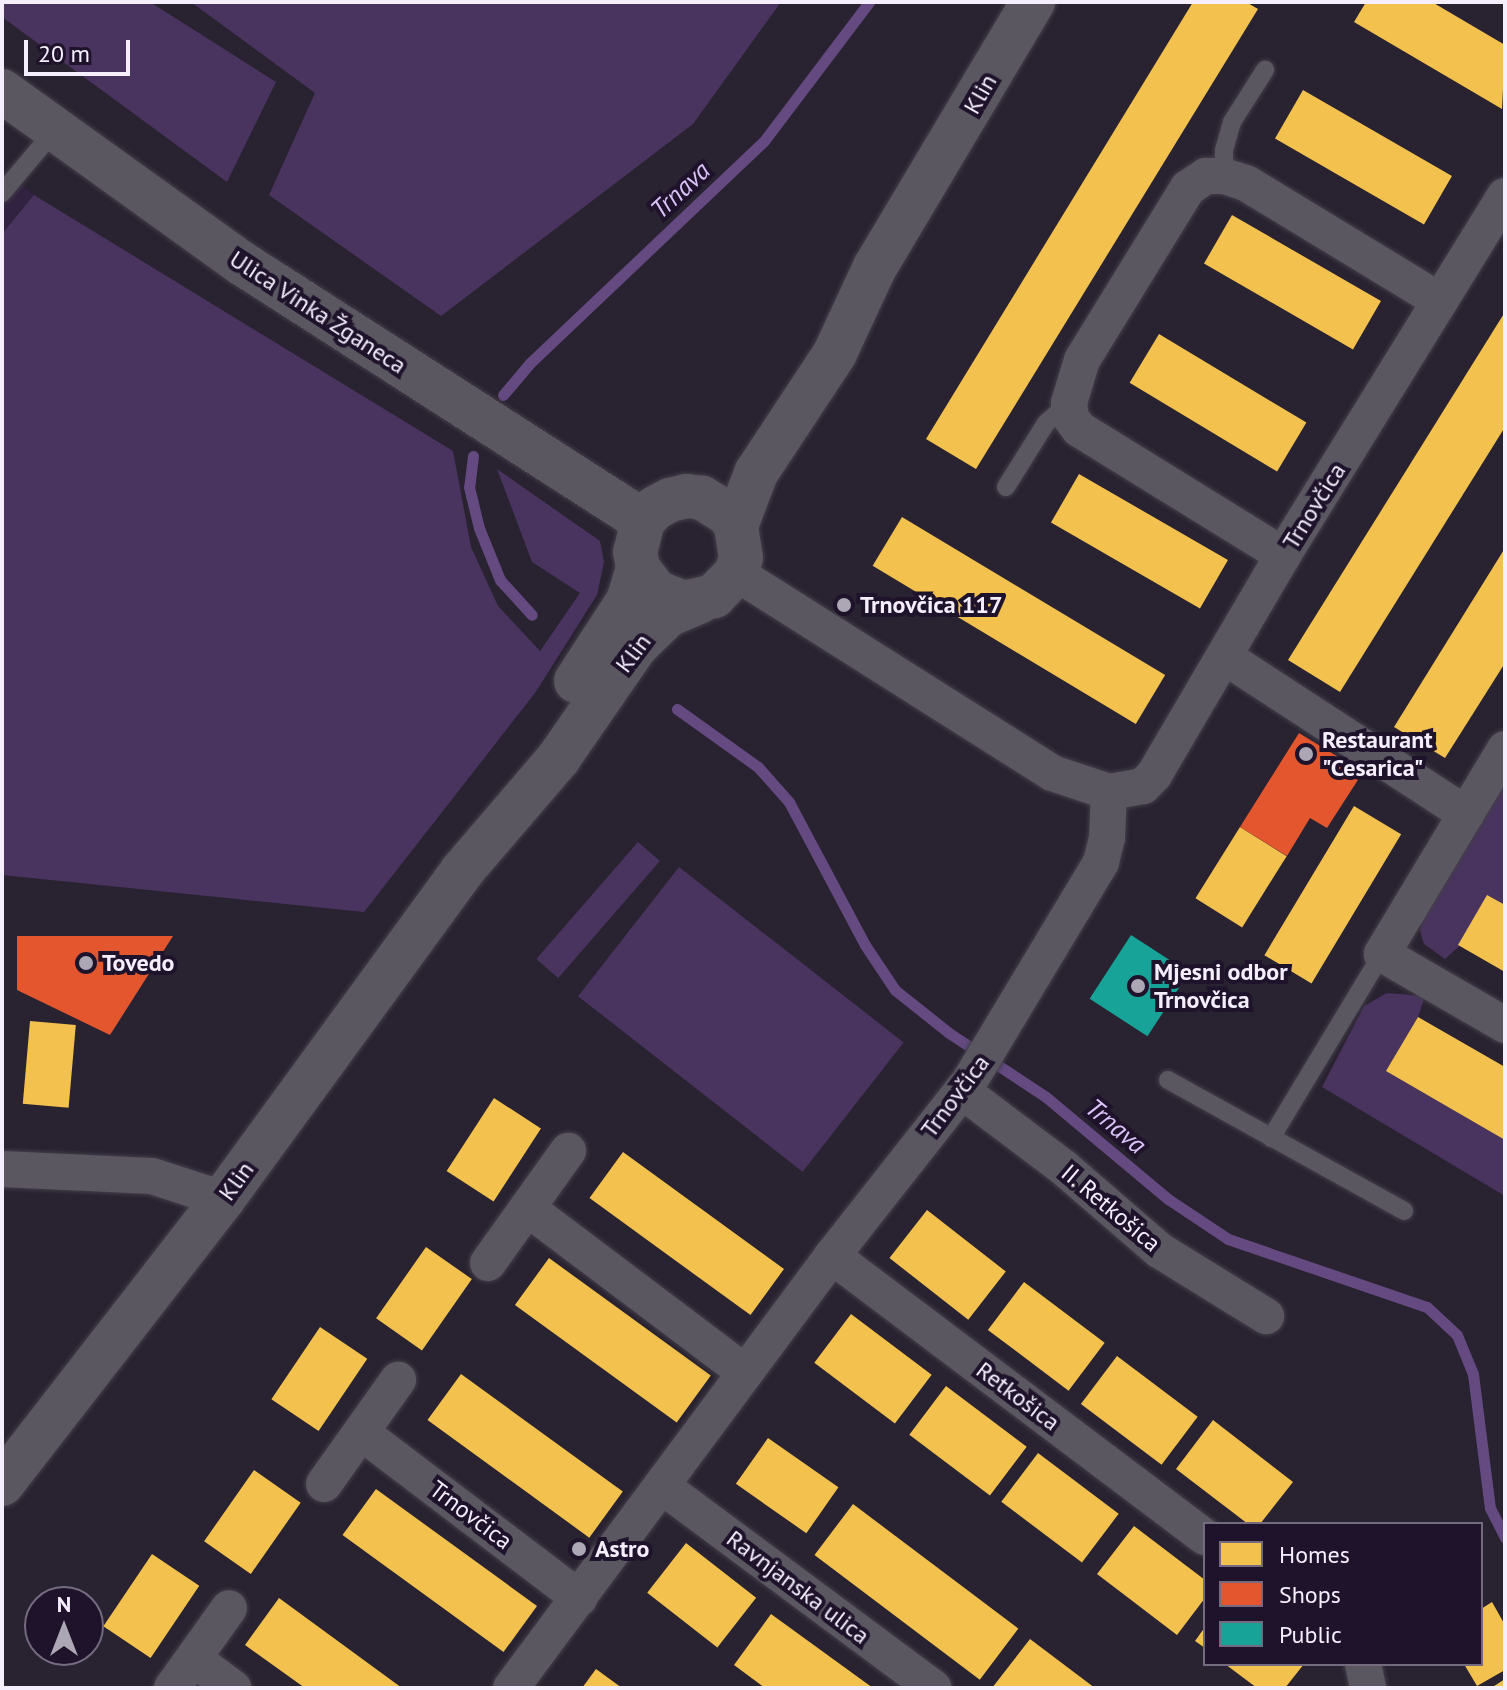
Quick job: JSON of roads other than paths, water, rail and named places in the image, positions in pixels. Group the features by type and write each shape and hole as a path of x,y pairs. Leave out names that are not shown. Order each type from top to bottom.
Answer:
{"street":[{"name":"Klin","path":"736,526 756,473 835,353 875,267 1033,2"},
{"name":"Ulica Vinka Žganeca","path":"2,91 243,264 643,521"},
{"path":"1283,555 1079,429 1071,418 1069,403 1082,360 1188,188 1206,176 1224,176 1246,183 1440,301"},
{"name":"Trnovčica","path":"511,1688 832,1256 965,1086 1004,1028 1101,862 1107,838 1109,792 1143,786 1154,775 1283,555 1505,196"},
{"name":"Klin","path":"687,496 707,483 741,447 814,331 875,267"},
{"path":"687,496 716,504 736,526 741,558 736,573 714,596 699,602 669,599 645,581 635,552 643,521 655,508 687,496"},
{"name":"Klin","path":"462,871 533,745 628,601 638,568"},
{"path":"736,573 1052,773 1109,792"},
{"name":"Klin","path":"2,1484 223,1199 462,871 558,759 646,634 668,615 699,602"},
{"path":"1225,657 1466,814"},
{"path":"1505,749 1382,954 1505,1025"},
{"name":"II. Retkošica","path":"965,1086 1159,1250 1266,1316"},
{"path":"488,1263 568,1151"},
{"path":"2,1169 152,1176 223,1199"},
{"path":"527,1208 745,1372"},
{"name":"Retkošica","path":"832,1256 1203,1535"},
{"path":"324,1484 398,1380"},
{"name":"Trnovčica","path":"362,1433 579,1598"},
{"name":"Ravnjanska ulica","path":"663,1487 934,1688"},
{"path":"172,1688 229,1608"},
{"path":"194,1659 233,1688"},
{"path":"1363,1666 1368,1688"}],"lane":[{"path":"1224,176 1224,150 1232,122 1265,70"},
{"path":"2,193 54,131"},
{"path":"1006,487 1046,423 1069,403"},
{"path":"1271,1138 1382,954"},
{"path":"1168,1080 1404,1211"}],"waterway":[{"name":"Trnava","path":"503,395 530,363 764,141 869,2"},
{"name":"Trnava","path":"473,456 469,487 479,528 500,580 532,615"},
{"name":"Trnava","path":"677,709 758,767 789,802 865,945 895,990 949,1033 1046,1097 1168,1199 1228,1239 1427,1307 1457,1335 1473,1374 1490,1508 1505,1537"}],"place":[{"name":"Trnovčica 117","path":"844,605"},
{"name":"Restaurant \"Cesarica\"","path":"1306,754"},
{"name":"Tovedo","path":"86,963"},
{"name":"Mjesni odbor Trnovčica","path":"1138,986"},
{"name":"Astro","path":"579,1549"}]}
